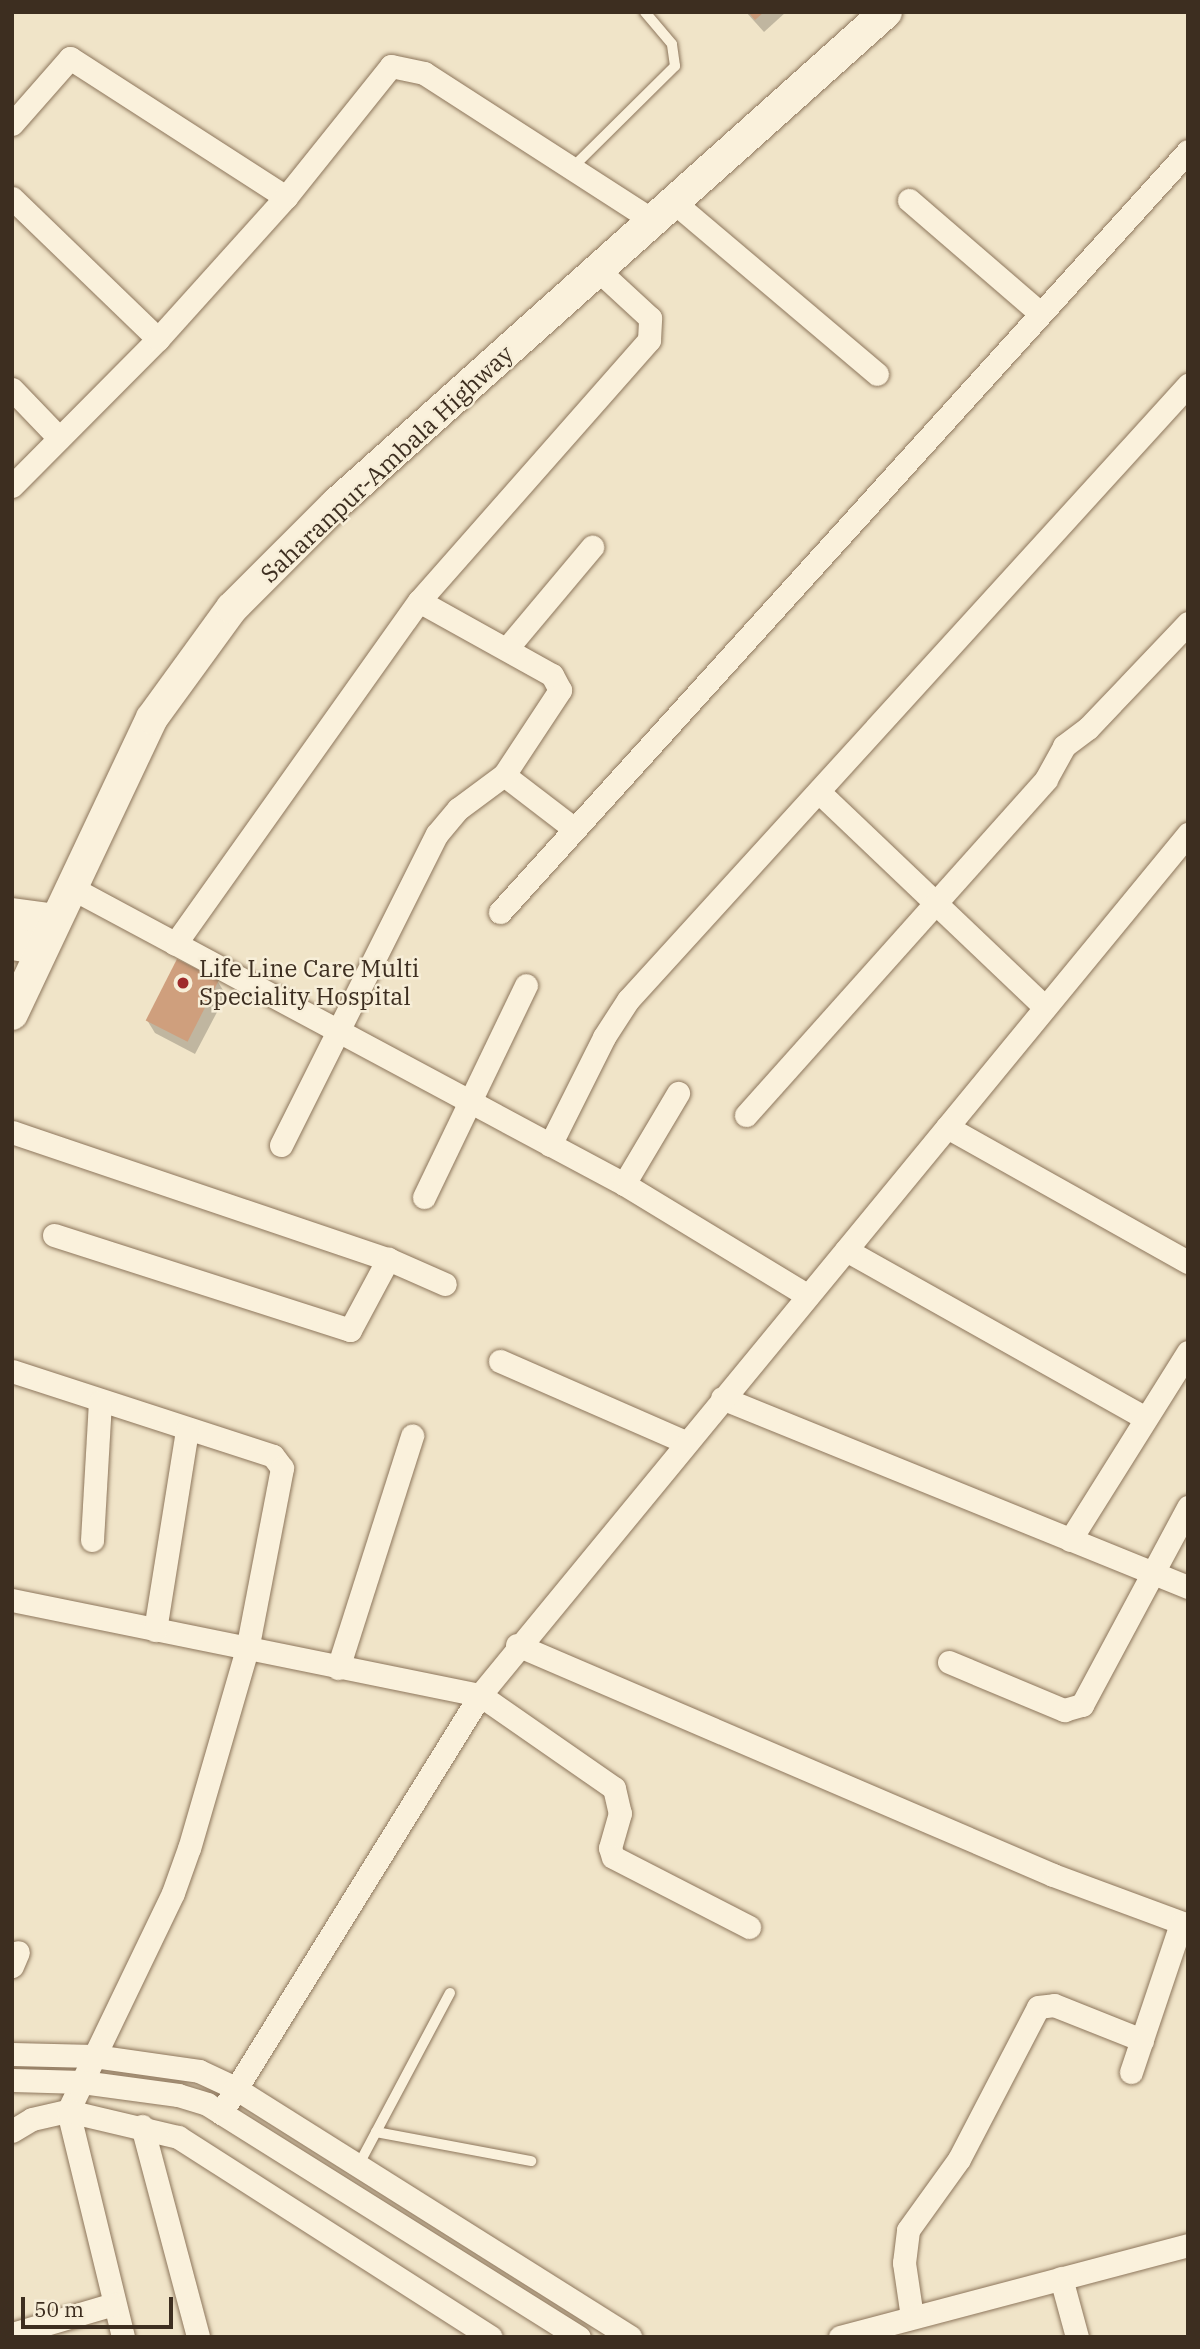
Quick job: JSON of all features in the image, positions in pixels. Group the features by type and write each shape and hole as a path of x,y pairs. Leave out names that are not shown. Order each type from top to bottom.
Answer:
{"main road":[{"name":"Saharanpur-Ambala Highway","path":"12,1014 27,946 55,920 152,718 232,608 336,504 666,213 887,12"},
{"path":"12,914 55,920"}],"street":[{"path":"12,124 70,58 286,197"},
{"path":"12,486 158,339 286,197 391,66 424,73 572,168 666,213 877,374"},
{"path":"500,912 573,828 1188,151"},
{"path":"12,198 158,339"},
{"path":"909,200 1040,313"},
{"path":"176,944 419,601 649,340 650,318 599,271"},
{"path":"550,1145 604,1037 628,1000 1188,385"},
{"path":"12,389 59,438"},
{"path":"508,648 592,547"},
{"path":"281,1144 437,834 458,809 504,775 560,690 552,675 508,648 419,601"},
{"path":"746,1115 1046,779 1064,746 1088,728 1188,623"},
{"path":"504,775 573,828"},
{"path":"819,792 1045,1007"},
{"path":"221,2113 480,1695 517,1645 1188,834"},
{"path":"71,887 624,1184 808,1296"},
{"path":"424,1197 526,985"},
{"path":"624,1184 678,1093"},
{"path":"947,1127 1188,1262"},
{"path":"12,1132 388,1259 445,1284"},
{"path":"54,1235 350,1331 388,1259"},
{"path":"846,1250 1144,1417"},
{"path":"1070,1540 1144,1417 1188,1352"},
{"path":"500,1361 685,1442"},
{"path":"12,1371 273,1457 282,1468 247,1649 173,1893 68,2111 123,2337"},
{"path":"722,1398 1188,1587"},
{"path":"92,1540 100,1402"},
{"path":"155,1630 187,1430"},
{"path":"338,1668 412,1436"},
{"path":"949,1662 1064,1710 1082,1705 1188,1507"},
{"path":"12,1600 480,1695 614,1788 620,1813 610,1848 612,1857 748,1927"},
{"path":"517,1645 1054,1875 1184,1924 1131,2072"},
{"path":"912,2317 904,2263 908,2230 959,2160 1038,2007 1054,2005 1142,2040"},
{"path":"12,2054 94,2056 199,2071 235,2088 631,2337"},
{"path":"12,2080 82,2082 178,2095 221,2113 579,2337"},
{"path":"12,2131 32,2119 68,2111 142,2126 199,2146 485,2335"},
{"path":"142,2126 198,2337"},
{"path":"840,2337 1188,2245"},
{"path":"1061,2278 1077,2337"},
{"path":"12,2334 114,2304"}],"lane":[{"path":"572,168 676,65 672,44 645,12"},
{"path":"358,2166 450,1993"},
{"path":"376,2132 531,2161"}],"building":[{"path":"748,12 764,12 755,20"},
{"path":"177,959 219,980 188,1042 146,1020"}],"place":[{"name":"Life Line Care Multi Speciality Hospital","path":"183,983"}]}
